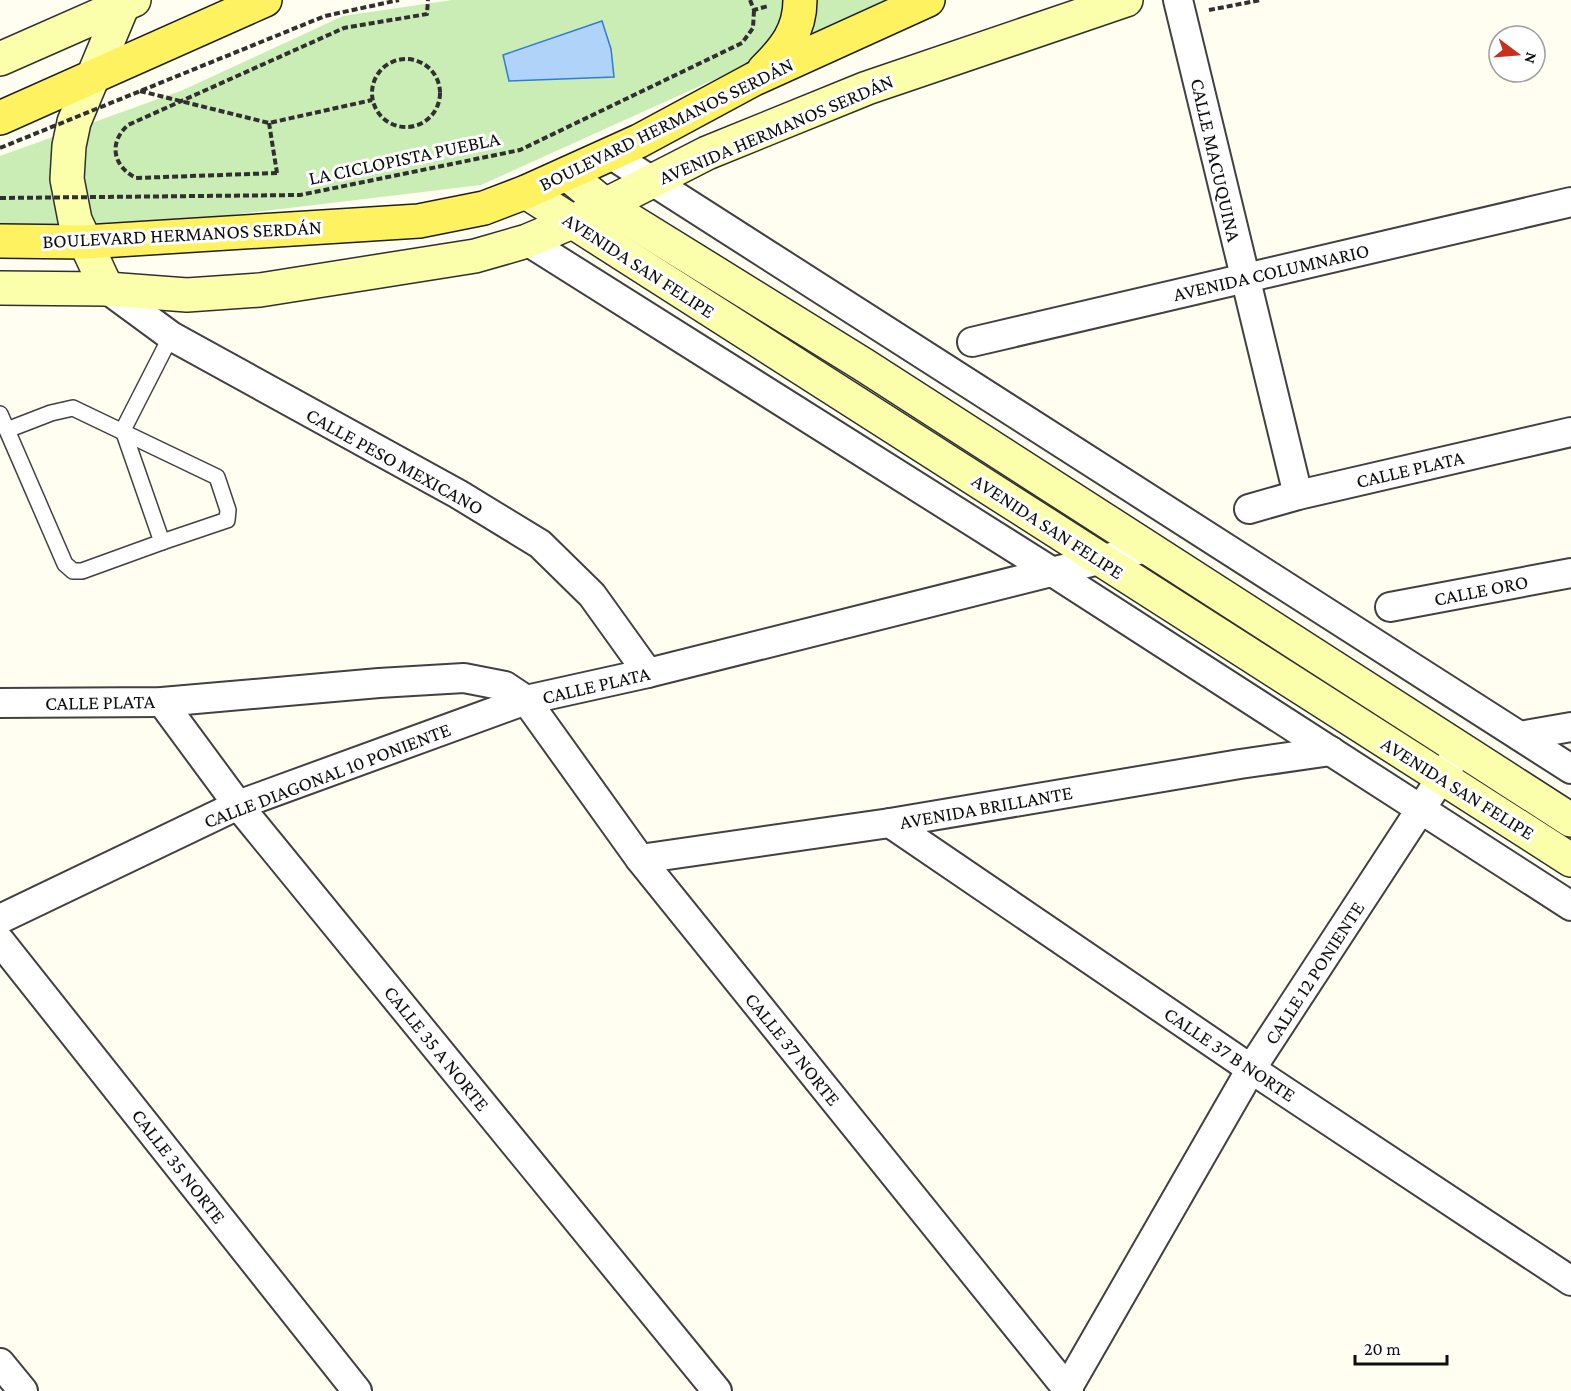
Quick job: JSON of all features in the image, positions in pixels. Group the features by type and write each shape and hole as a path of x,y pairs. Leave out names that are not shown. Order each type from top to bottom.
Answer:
{"main road":[{"path":"0,118 265,0"},
{"path":"754,80 788,45 796,27 800,0"},
{"name":"BOULEVARD HERMANOS SERDÁN","path":"0,242 85,242 419,221 484,208 526,192 610,154 754,80 928,0"},
{"name":"AVENIDA HERMANOS SERDÁN","path":"0,288 107,289 187,295 260,290 475,256 527,241 572,222 707,153 867,88 1126,0"},
{"path":"107,289 70,204 67,179 69,146 74,122 128,1"},
{"path":"0,58 128,1"},
{"name":"AVENIDA SAN FELIPE","path":"567,174 604,204 864,365 1571,820"},
{"name":"AVENIDA SAN FELIPE","path":"526,192 1571,860"}],"street":[{"name":"CALLE MACUQUINA","path":"1180,8 1298,495"},
{"path":"610,154 1571,769"},
{"name":"AVENIDA COLUMNARIO","path":"972,342 1571,202"},
{"name":"AVENIDA SAN FELIPE","path":"527,241 1051,572 1571,906"},
{"name":"CALLE PESO MEXICANO","path":"107,289 171,336 458,494 540,544 592,595 648,673"},
{"name":"CALLE PLATA","path":"1249,509 1298,495 1571,432"},
{"name":"CALLE PLATA","path":"0,703 162,702 464,678 505,686 526,700 648,673 1147,548"},
{"name":"CALLE ORO","path":"1390,607 1571,573"},
{"name":"CALLE DIAGONAL 10 PONIENTE","path":"0,919 238,805 526,700"},
{"name":"CALLE 37 NORTE","path":"526,700 640,859 1068,1390"},
{"name":"CALLE 35 A NORTE","path":"162,702 238,805 717,1391"},
{"path":"1520,736 1571,727"},
{"name":"CALLE 12 PONIENTE","path":"1068,1390 1251,1069 1460,749"},
{"name":"AVENIDA BRILLANTE","path":"640,859 890,823 1240,764 1331,751"},
{"name":"CALLE 37 B NORTE","path":"890,823 1251,1069 1571,1281"},
{"name":"CALLE 35 NORTE","path":"0,941 357,1391"},
{"path":"0,1363 23,1391"}],"lane":[{"path":"162,542 123,430 171,336"},
{"path":"0,414 65,564 73,572 82,571 227,520 228,510 217,477 73,408 51,413 7,430"}],"path":[{"path":"0,148 325,16 399,0"},
{"path":"269,123 277,173 136,178 120,166 115,147 123,130 134,122 344,28 427,14 428,0"},
{"name":"LA CICLOPISTA PUEBLA","path":"0,198 300,195 520,150 742,43 753,28 754,10 750,0"},
{"path":"1180,8 1262,0"},
{"path":"401,59 423,63 438,79 439,101 435,112 427,121 416,126 405,128 384,119 372,100 376,78 391,62 401,59"},
{"path":"92,79 269,123 372,100"}],"green space":[{"path":"452,0 890,0 481,185 182,221 0,228 0,156 183,90 343,16"}],"water":[{"path":"602,21 611,49 614,77 509,81 503,55"}]}
